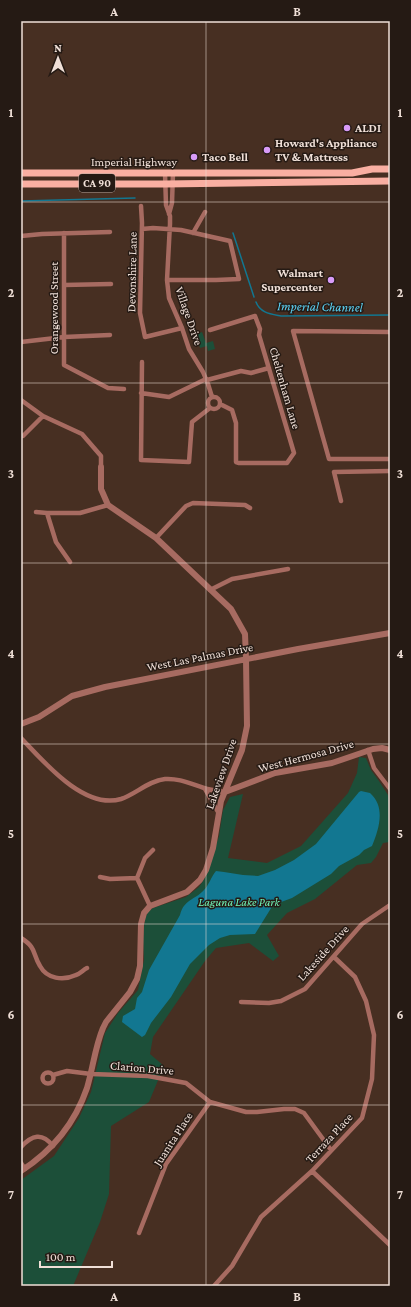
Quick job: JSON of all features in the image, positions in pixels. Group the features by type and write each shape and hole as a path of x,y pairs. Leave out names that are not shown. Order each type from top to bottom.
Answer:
{"main road":[{"name":"Imperial Highway","path":"21,173 352,173 372,169 390,169"},
{"name":"Imperial Highway","path":"21,184 169,184 390,181"}],"street":[{"name":"Village Drive","path":"165,173 169,184 172,205 169,214"},
{"name":"Village Drive","path":"173,173 169,184 166,205 169,214 170,229 167,280 170,302 191,353 206,380 212,397"},
{"name":"Devonshire Lane","path":"141,206 142,229 140,313 145,337 182,328"},
{"path":"193,233 205,212"},
{"path":"142,229 170,229 230,241 239,279 167,280"},
{"path":"21,236 110,232"},
{"name":"Orangewood Street","path":"64,233 64,366 108,388 124,389"},
{"path":"64,285 111,284"},
{"name":"Cheltenham Lane","path":"210,330 255,316 260,330 259,335 268,368 294,453 287,463 236,462 236,423 232,410 220,404"},
{"path":"390,332 293,331 329,459 390,459"},
{"path":"21,342 64,337 110,336"},
{"path":"142,362 141,460 189,462 192,422 210,408 216,409 219,407 220,404 218,398 212,397 208,400 210,408"},
{"path":"141,393 169,397 206,380 241,371 251,373 268,368"},
{"path":"21,400 44,416 82,434 101,456 101,489 108,505 80,513 36,512"},
{"path":"21,436 23,436 44,416"},
{"path":"341,502 334,472 390,471"},
{"path":"156,538 186,506 193,504 246,505 250,508"},
{"name":"Lakeview Drive","path":"108,505 156,538 231,609 244,634 246,659 246,733 242,750 218,812 213,848 208,864 200,880 192,888 182,895 150,906"},
{"path":"47,513 56,542 70,562"},
{"path":"210,590 232,579 288,569"},
{"name":"West Las Palmas Drive","path":"21,724 39,717 72,696 105,686 390,633"},
{"name":"West Hermosa Drive","path":"21,738 44,762 64,779 86,794 98,799 110,800 120,799 152,783 165,779 183,781 205,789 225,792 275,773 332,763 368,750 382,748 390,750"},
{"path":"368,750 374,768 390,789"},
{"path":"205,789 218,812"},
{"path":"22,1168 53,1146 67,1128 81,1103 87,1088 103,1028 106,1022 130,992 137,979 140,966 141,920 145,911 150,906 137,878 145,858 153,850"},
{"path":"100,877 110,879 137,878"},
{"name":"Lakeside Drive","path":"241,1002 269,1003 281,1001 296,995 309,986 362,924 390,905"},
{"path":"21,938 28,942 34,950 39,966 45,973 54,978 65,978 76,975 87,968"},
{"name":"Terraza Place","path":"214,1286 232,1266 261,1217 312,1171 362,1118 372,1079 374,1035 366,1001 355,977 334,957"},
{"name":"Clarion Drive","path":"53,1075 67,1071 91,1074 148,1076 186,1083 210,1102 246,1112 290,1108 304,1113 331,1150"},
{"name":"Juanita Place","path":"139,1233 166,1164 210,1102"},
{"path":"21,1147 31,1138 39,1136 47,1139 53,1146"},
{"path":"312,1171 390,1245"}],"green space":[{"path":"202,332 206,343 213,341 215,349 208,351 207,346 200,348 196,334"},
{"name":"Laguna Lake Park","path":"359,757 366,758 371,770 388,795 390,805 390,842 383,843 376,857 371,863 357,865 315,899 287,913 267,935 279,956 273,961 249,943 216,948 205,961 153,1037 150,1054 164,1066 149,1102 111,1126 109,1194 100,1222 73,1286 21,1286 21,1180 54,1156 79,1118 91,1092 105,1033 118,1013 138,990 144,960 143,938 145,918 148,912 153,908 186,897 199,887 206,876 219,836 223,810 230,797 243,794 228,858 267,863 301,846 348,793 357,773"}],"water":[{"path":"361,791 370,793 375,799 380,811 379,825 372,846 339,866 331,874 292,898 273,905 255,934 230,935 220,938 209,945 190,964 171,997 151,1023 145,1035 142,1037 122,1022 123,1016 135,1009 137,998 142,992 149,970 184,906 204,890 216,871 258,876 275,870 294,860 316,844"}],"waterway":[{"name":"Imperial Channel","path":"21,201 135,198"},
{"name":"Imperial Channel","path":"233,233 254,297"},
{"name":"Imperial Channel","path":"256,302 263,311 281,316 390,315"}],"place":[{"name":"ALDI","path":"347,128"},
{"name":"Howard's Appliance TV & Mattress","path":"267,150"},
{"name":"Taco Bell","path":"194,157"},
{"name":"Walmart Supercenter","path":"331,280"}]}
